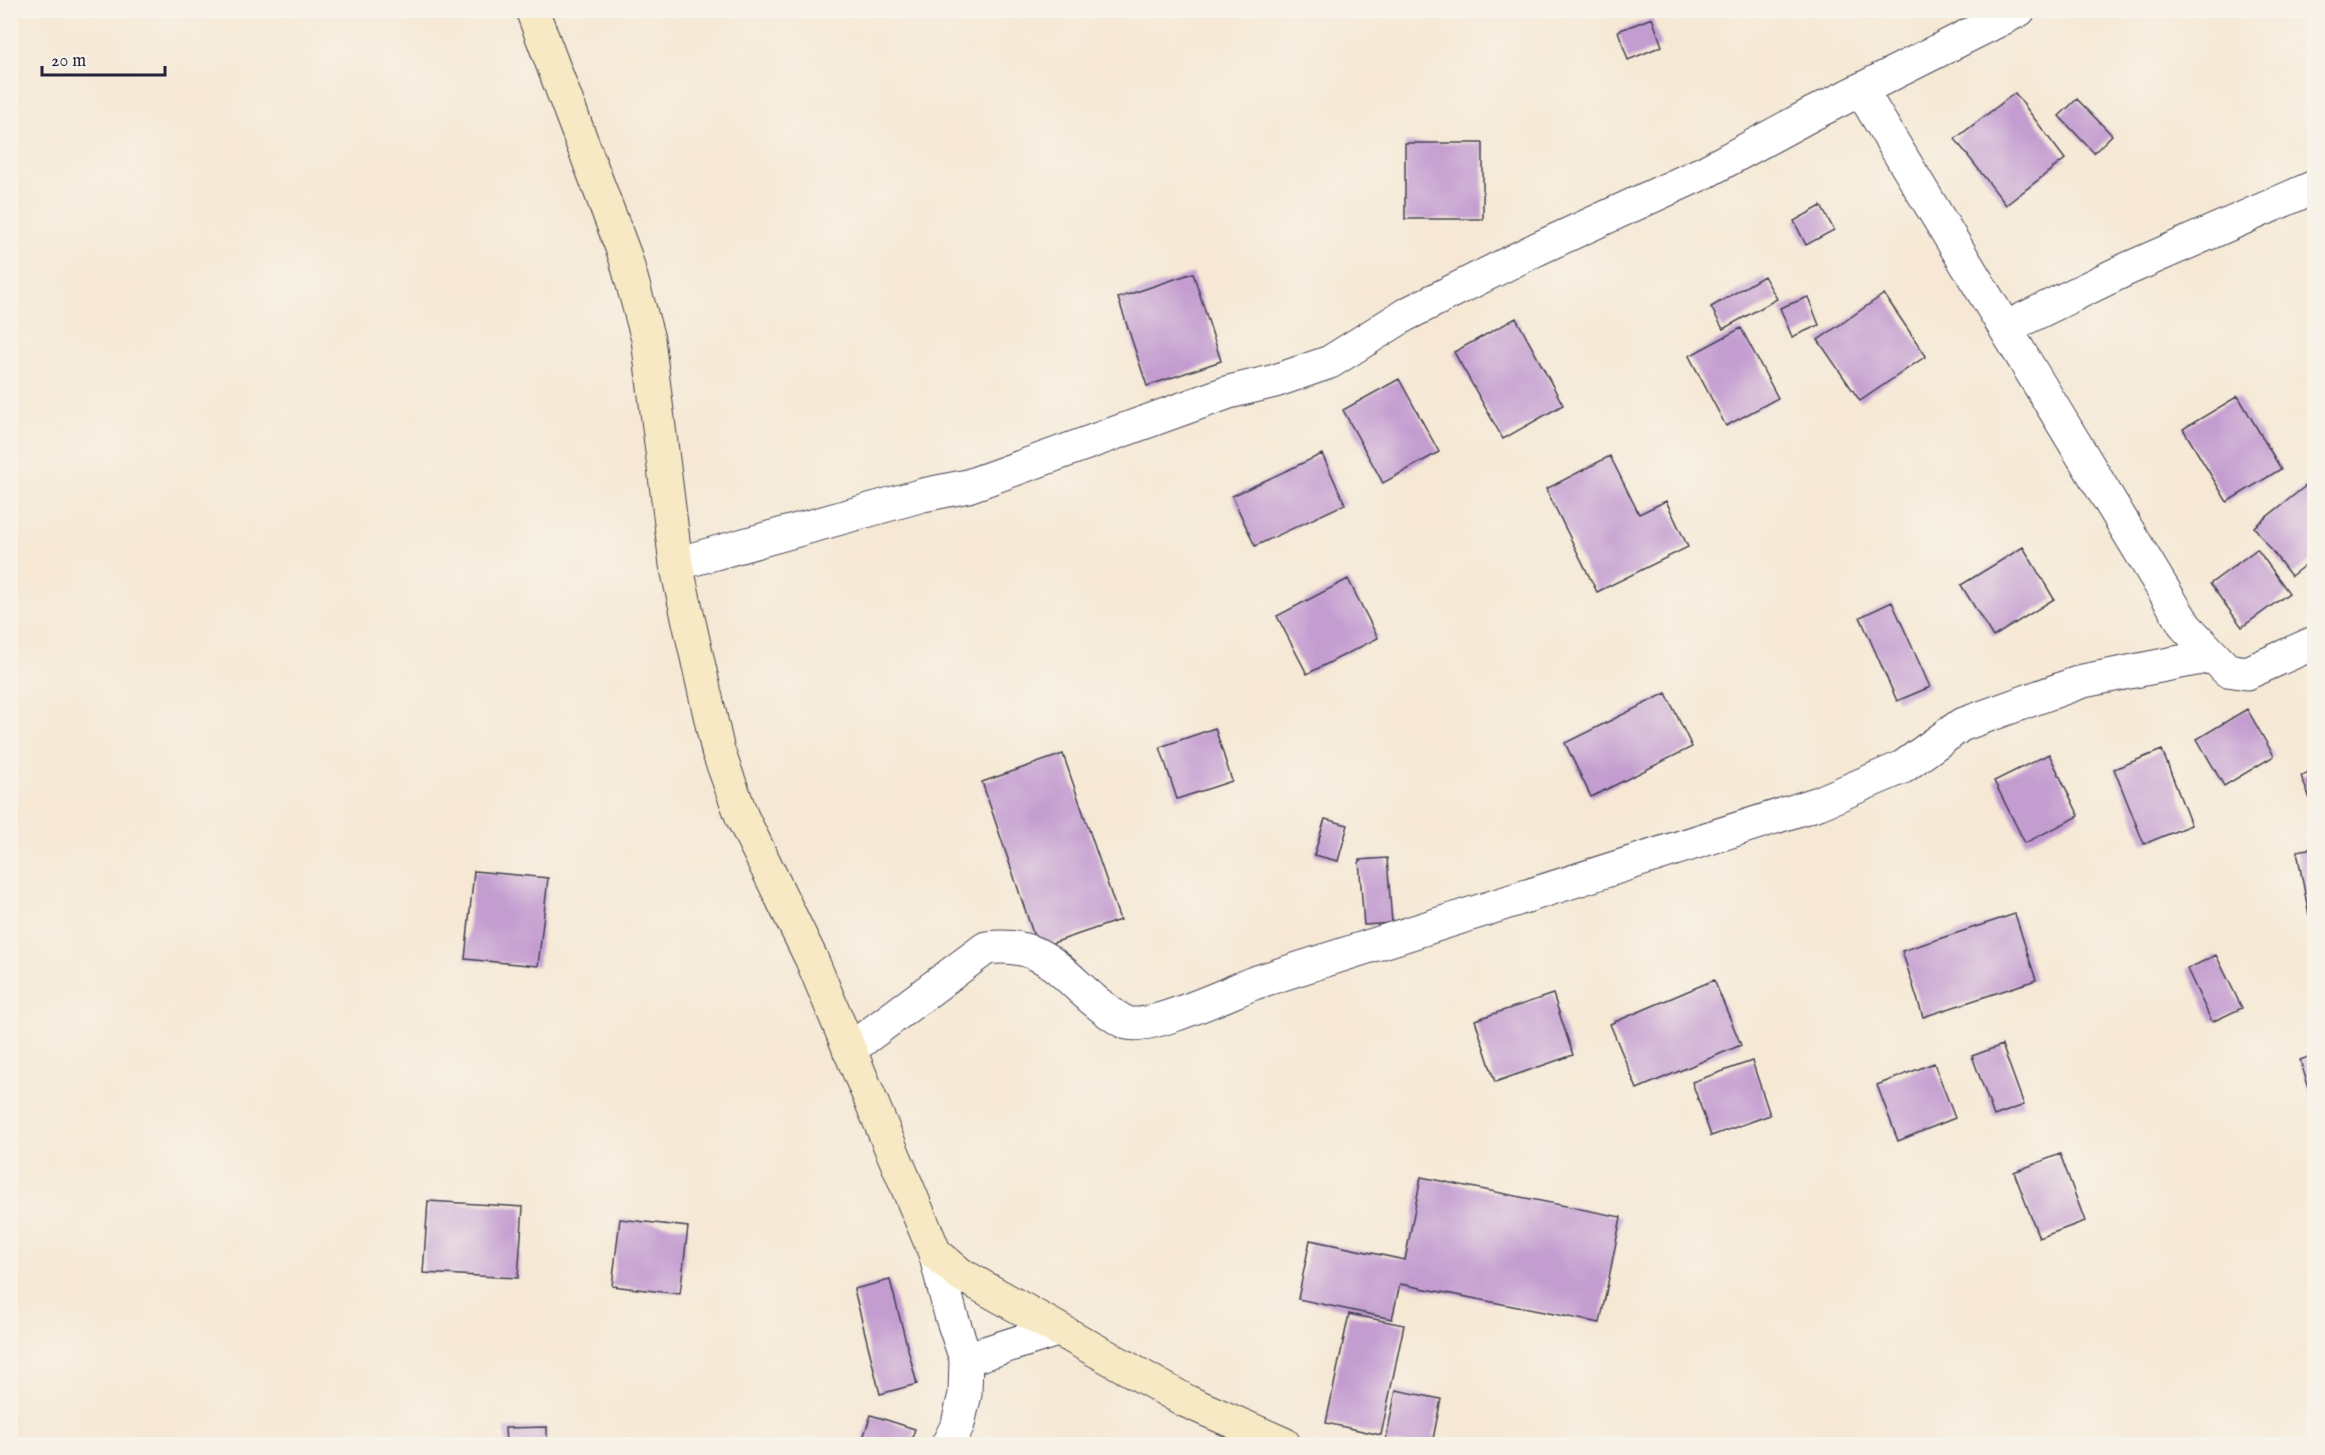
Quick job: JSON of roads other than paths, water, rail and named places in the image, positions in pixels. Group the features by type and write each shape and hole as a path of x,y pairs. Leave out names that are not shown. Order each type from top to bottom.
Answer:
{"main road":[{"path":"532,10 625,256 648,339 676,564 718,751 742,817 811,958 935,1253 960,1274 1186,1401 1284,1444"}],"street":[{"path":"676,564 923,495 968,486 1229,392 1275,381 1330,362 1405,315 1539,248 1705,172 2019,10"},
{"path":"1861,90 2186,627 2211,656 2227,670 2247,673 2314,643"},
{"path":"2005,328 2125,270 2314,187"},
{"path":"849,1050 986,948 1010,945 1039,953 1107,1011 1127,1023 1143,1023 1168,1017 1265,979 1819,803 1904,767 1960,725 2083,681 2211,656"},
{"path":"935,1253 951,1315 966,1359 965,1394 958,1424 948,1444"},
{"path":"966,1359 1057,1330"}]}
